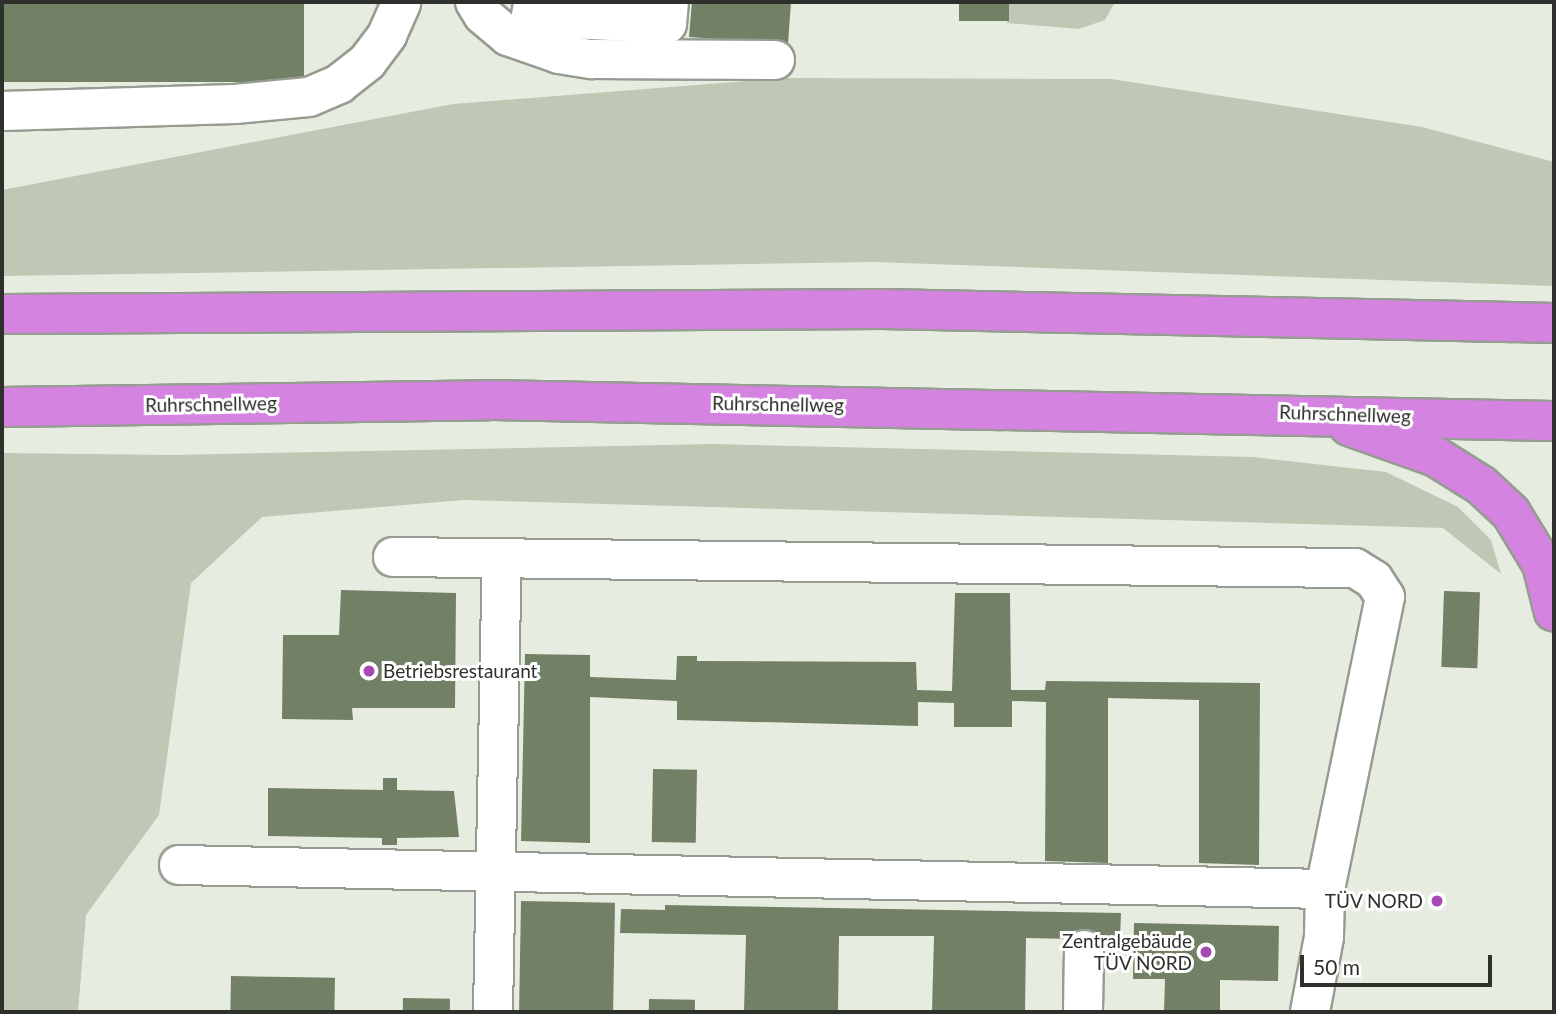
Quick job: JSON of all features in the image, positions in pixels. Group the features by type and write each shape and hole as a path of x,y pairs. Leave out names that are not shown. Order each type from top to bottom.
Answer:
{"highway":[{"path":"2,314 882,309 1554,323"},
{"name":"Ruhrschnellweg","path":"2,407 489,400 1304,413 1554,421"},
{"path":"1304,413 1436,457 1480,485 1511,513 1542,564 1554,612"}],"lane":[{"path":"479,9 532,10 667,24 669,2"},
{"path":"2,111 235,104 309,97 339,84 367,62 387,35 401,4"},
{"path":"479,9 530,46 592,59 775,60"},
{"path":"393,557 1355,568 1374,580 1385,597 1325,889 1324,937 1310,1012"},
{"path":"493,1012 502,559"},
{"path":"179,865 1325,889"},
{"path":"1083,1012 1084,950"}],"green space":[{"path":"1009,2 1115,2 1105,20 1079,29 1007,23"},
{"path":"785,78 1111,79 1422,127 1554,162 1554,286 874,262 2,276 2,190 453,104"},
{"path":"713,444 1253,457 1386,472 1458,507 1491,540 1501,574 1443,528 464,500 262,517 191,583 159,815 86,915 78,1012 2,1012 2,453 172,455"}],"building":[{"path":"2,2 304,2 304,82 2,82"},
{"path":"692,2 791,2 788,44 689,37"},
{"path":"959,2 1009,2 1009,21 959,21"},
{"name":"Betriebsrestaurant","path":"341,590 456,593 455,708 352,708 353,720 282,719 283,635 339,635"},
{"path":"1444,591 1480,592 1477,668 1441,667"},
{"path":"955,593 1010,593 1011,690 1045,690 1046,681 1260,683 1259,865 1199,863 1199,700 1108,698 1108,863 1045,861 1046,702 1012,701 1012,727 954,727 954,703 918,702 918,726 677,720 677,701 590,697 590,843 521,841 525,654 590,655 590,677 676,680 677,656 697,656 697,661 916,662 917,690 952,691"},
{"path":"653,769 697,770 696,843 652,842"},
{"path":"383,778 397,778 397,790 454,791 459,837 397,838 397,845 382,845 382,838 268,836 268,788 383,790"},
{"path":"521,901 615,903 613,1012 519,1012"},
{"path":"665,905 1121,913 1120,940 1026,938 1025,1012 932,1012 934,936 839,936 838,1012 744,1012 746,935 620,933 621,909 665,910"},
{"name":"Zentralgebäude TÜV NORD","path":"1134,923 1279,926 1278,981 1220,980 1220,1012 1164,1012 1165,979 1133,979"},
{"path":"231,976 335,978 334,1012 230,1012"},
{"path":"403,998 450,999 450,1012 403,1012"},
{"path":"649,999 695,1000 695,1012 649,1012"}],"place":[{"name":"Betriebsrestaurant","path":"369,671"},
{"name":"TÜV NORD","path":"1437,901"},
{"name":"Zentralgebäude TÜV NORD","path":"1206,952"}]}
